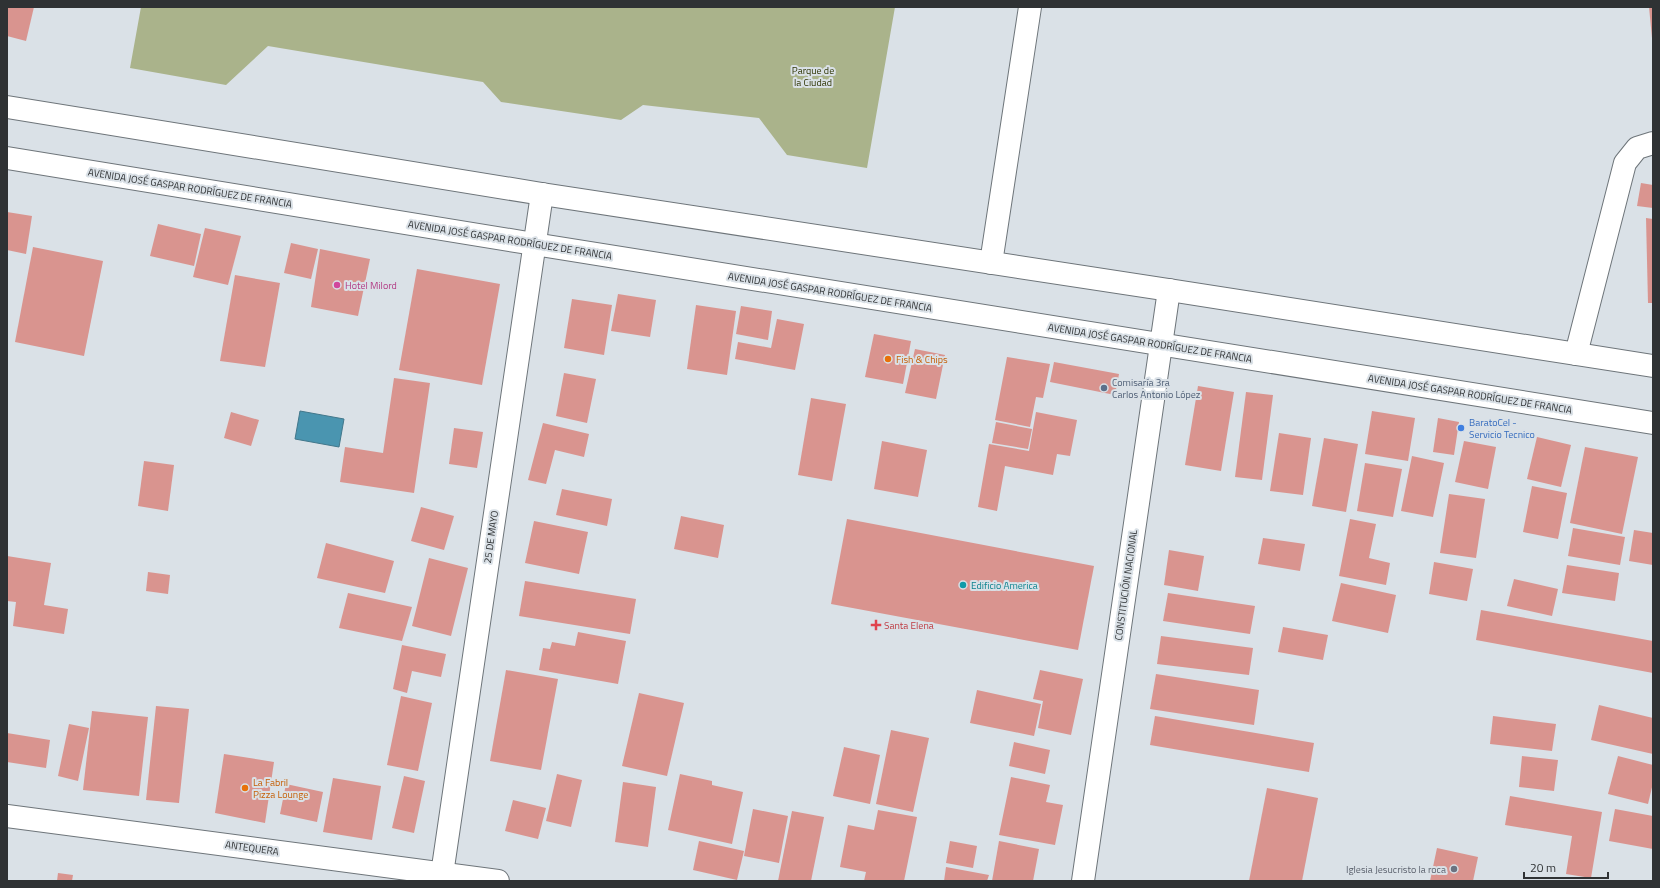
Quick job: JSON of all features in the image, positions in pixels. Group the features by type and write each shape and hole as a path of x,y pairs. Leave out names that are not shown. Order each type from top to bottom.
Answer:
{"main road":[{"path":"991,263 1030,7"},
{"path":"7,107 542,194 1653,366"},
{"path":"1576,354 1624,163 1637,148 1653,143"},
{"name":"AVENIDA JOSÉ GASPAR RODRÍGUEZ DE FRANCIA","path":"7,158 1653,423"},
{"name":"25 DE MAYO","path":"442,877 542,194"},
{"name":"CONSTITUCIÓN NACIONAL","path":"1083,881 1169,290"},
{"name":"ANTEQUERA","path":"7,816 442,877 498,881"}],"green space":[{"name":"Parque de la Ciudad","path":"141,7 895,7 867,168 787,155 759,118 643,105 621,120 501,102 483,82 268,46 226,85 130,68"}],"water":[{"path":"300,411 344,419 339,447 295,439"}],"building":[{"path":"7,7 34,7 26,41 7,36"},
{"path":"1649,7 1653,7 1653,38 1652,38"},
{"path":"1641,183 1653,185 1653,208 1637,206"},
{"path":"7,212 32,216 26,254 7,250"},
{"path":"1646,218 1653,219 1653,303 1648,303"},
{"path":"158,224 201,234 194,266 150,256"},
{"path":"205,228 241,236 228,285 193,277"},
{"path":"291,243 318,249 311,279 284,273"},
{"path":"33,247 103,261 84,356 15,342"},
{"name":"Hotel Milord","path":"320,249 370,259 358,316 311,307"},
{"path":"417,269 500,284 482,385 399,370"},
{"path":"235,275 280,283 265,367 220,361"},
{"path":"618,294 656,300 650,337 611,331"},
{"path":"572,299 612,305 604,355 564,348"},
{"path":"696,305 736,311 727,375 687,369"},
{"path":"741,306 772,311 768,340 736,334"},
{"path":"777,319 804,324 795,370 735,359 738,342 771,348"},
{"name":"Fish & Chips","path":"874,334 911,341 903,384 865,377"},
{"path":"915,349 945,355 936,399 905,393"},
{"path":"1007,357 1050,364 1043,398 1036,397 1030,427 995,420"},
{"path":"1054,362 1119,374 1115,395 1050,382"},
{"path":"564,373 596,379 587,423 556,416"},
{"path":"394,378 430,383 414,493 340,482 345,447 383,453"},
{"path":"1198,386 1234,392 1221,471 1185,465"},
{"path":"1246,392 1273,395 1262,480 1235,477"},
{"path":"811,398 846,404 832,481 798,475"},
{"path":"1372,411 1415,418 1408,461 1365,454"},
{"path":"231,412 259,420 251,446 224,438"},
{"path":"1036,412 1077,420 1070,456 1057,454 1053,475 1005,466 997,511 978,507 989,444 1029,451"},
{"path":"1438,418 1459,422 1454,455 1433,452"},
{"path":"996,422 1032,429 1028,449 992,443"},
{"path":"543,423 589,434 584,457 555,450 546,484 528,480"},
{"path":"454,428 483,432 477,468 449,464"},
{"path":"1279,433 1311,438 1303,495 1270,491"},
{"path":"1537,437 1571,445 1561,487 1527,479"},
{"path":"1324,438 1358,444 1346,512 1312,506"},
{"path":"882,441 927,450 918,497 874,489"},
{"path":"1464,441 1496,447 1488,489 1455,482"},
{"path":"1585,447 1638,457 1622,534 1570,523"},
{"path":"1412,456 1444,463 1433,517 1401,511"},
{"path":"144,461 174,465 168,511 138,506"},
{"path":"1365,463 1402,469 1393,517 1357,511"},
{"path":"1532,486 1567,493 1558,539 1523,532"},
{"path":"562,489 612,499 607,526 556,515"},
{"path":"1449,494 1485,499 1476,558 1440,553"},
{"path":"421,507 454,516 444,550 411,541"},
{"path":"681,516 724,525 718,558 674,549"},
{"name":"Edificio America","path":"847,519 1094,566 1078,650 831,604"},
{"path":"1350,519 1376,524 1369,558 1390,563 1386,585 1339,576"},
{"path":"534,521 588,532 579,574 525,563"},
{"path":"1573,528 1625,537 1620,565 1568,556"},
{"path":"1634,530 1653,533 1653,565 1629,561"},
{"path":"1263,538 1305,544 1300,571 1258,564"},
{"path":"326,543 394,561 385,593 317,578"},
{"path":"1169,550 1204,556 1198,591 1164,585"},
{"path":"7,556 51,563 44,605 68,609 64,634 13,626 16,602 7,601"},
{"path":"429,558 468,568 451,636 412,626"},
{"path":"1434,562 1473,569 1467,601 1429,594"},
{"path":"1567,565 1619,573 1615,601 1562,593"},
{"path":"148,572 170,575 168,594 146,591"},
{"path":"1514,579 1558,589 1552,616 1507,606"},
{"path":"525,581 636,599 630,634 519,616"},
{"path":"1341,583 1396,595 1388,633 1332,621"},
{"path":"348,593 412,607 402,641 339,628"},
{"path":"1168,593 1255,606 1250,634 1163,621"},
{"path":"1481,610 1653,641 1653,673 1476,640"},
{"path":"1283,627 1328,635 1323,660 1278,652"},
{"path":"578,632 626,641 618,684 539,670 543,648 550,649 552,642 575,646"},
{"path":"1161,636 1253,648 1249,675 1157,664"},
{"path":"402,645 446,654 441,677 412,671 407,693 393,689"},
{"path":"506,670 558,679 541,770 490,761"},
{"path":"1040,670 1083,679 1071,735 1038,728 1043,701 1033,699"},
{"path":"1156,674 1259,690 1254,725 1150,709"},
{"path":"977,690 1041,704 1034,736 970,723"},
{"path":"639,693 684,703 667,776 622,766"},
{"path":"401,696 432,703 418,771 387,765"},
{"path":"1599,705 1653,718 1653,754 1591,740"},
{"path":"156,706 189,709 179,803 146,800"},
{"path":"92,711 148,717 139,796 83,790"},
{"path":"1155,716 1314,743 1309,772 1150,745"},
{"path":"1493,716 1556,724 1552,751 1490,744"},
{"path":"69,724 89,728 78,781 58,776"},
{"path":"891,730 929,738 913,812 876,804"},
{"path":"7,733 50,740 46,768 7,762"},
{"path":"1014,742 1050,750 1045,774 1009,766"},
{"path":"844,747 880,755 870,804 833,796"},
{"name":"La Fabril Pizza Lounge","path":"224,754 274,762 265,823 215,813"},
{"path":"1522,756 1558,760 1554,791 1519,787"},
{"path":"1618,756 1653,765 1653,783 1648,804 1608,794"},
{"path":"557,774 582,780 571,827 546,821"},
{"path":"680,774 712,781 712,785 743,792 732,844 668,830"},
{"path":"404,776 425,781 414,833 392,828"},
{"path":"1011,777 1050,785 1046,802 1063,805 1055,845 999,835"},
{"path":"333,778 381,786 372,840 323,832"},
{"path":"623,782 656,787 648,847 615,842"},
{"path":"286,784 323,792 317,822 280,814"},
{"path":"1267,788 1318,798 1302,881 1249,881"},
{"path":"1510,796 1602,812 1591,878 1566,874 1572,836 1505,825"},
{"path":"513,800 546,808 538,839 505,831"},
{"path":"753,809 788,816 779,863 744,856"},
{"path":"1615,809 1653,816 1653,849 1609,841"},
{"path":"878,810 917,817 904,881 864,881 866,872 840,867 848,825 874,830"},
{"path":"792,811 824,817 811,881 778,881"},
{"path":"699,841 744,851 737,880 693,870"},
{"path":"950,841 977,846 973,868 946,863"},
{"path":"999,841 1039,849 1033,881 992,881"},
{"name":"Iglesia Jesucristo la roca","path":"1437,848 1478,857 1473,881 1430,881"},
{"path":"946,867 989,875 987,881 944,881"},
{"path":"58,873 73,875 72,881 57,881"}],"place":[{"name":"Hotel Milord","path":"337,285"},
{"name":"Fish & Chips","path":"888,359"},
{"name":"Comisaría 3ra Carlos Antonio López","path":"1104,388"},
{"name":"BaratoCel - Servicio Tecnico","path":"1461,428"},
{"name":"Edificio America","path":"963,585"},
{"name":"Santa Elena","path":"876,625"},
{"name":"La Fabril Pizza Lounge","path":"245,788"},
{"name":"Iglesia Jesucristo la roca","path":"1454,869"}]}
